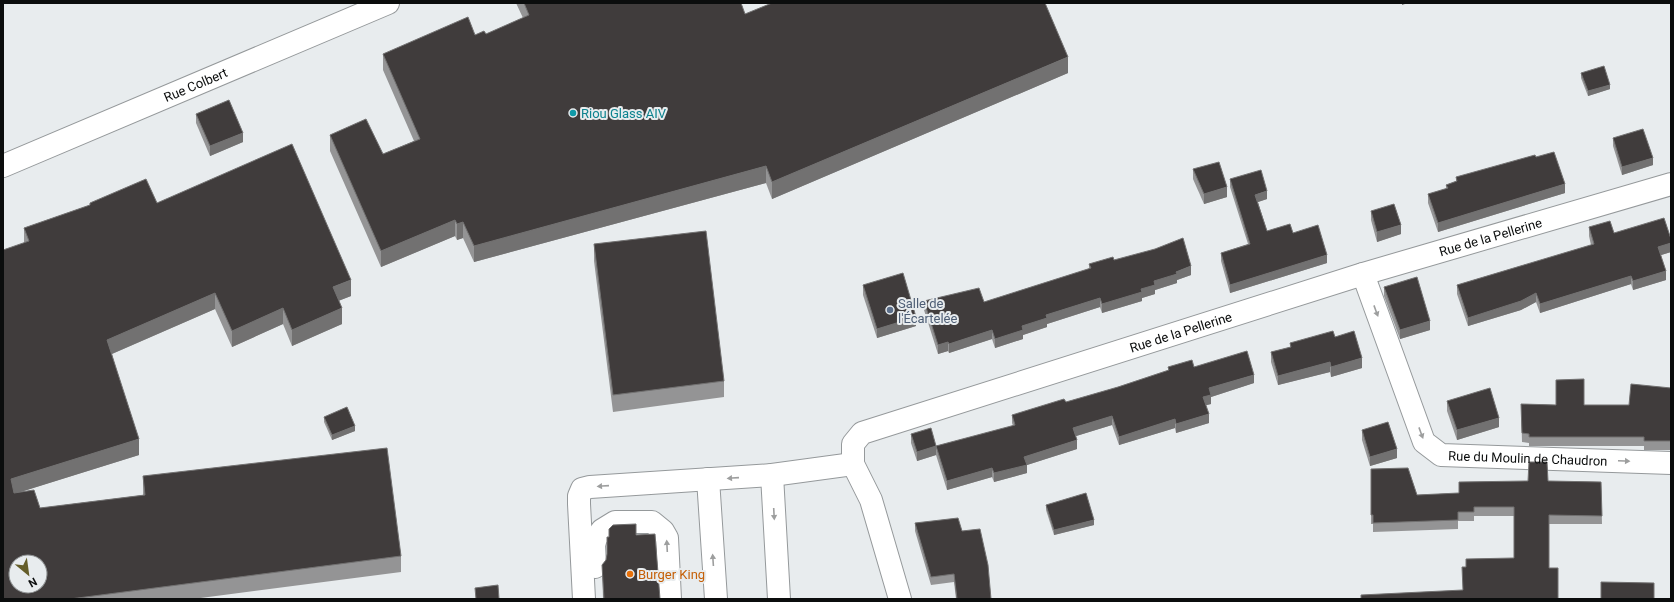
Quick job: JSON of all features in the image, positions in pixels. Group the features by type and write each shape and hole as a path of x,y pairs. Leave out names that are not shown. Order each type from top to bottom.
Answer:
{"street":[{"name":"Rue Colbert","path":"3,166 388,3"},
{"name":"Rue de la Pellerine","path":"900,599 871,500 853,464 854,444 862,434 1363,274 1671,184"},
{"name":"Rue du Moulin de Chaudron","path":"1363,274 1424,442 1441,455 1671,463"},
{"path":"584,599 579,504 579,496 582,489 772,475 853,464"},
{"path":"772,475 779,599"},
{"path":"708,480 716,599"},
{"path":"597,599 594,545 602,530 615,522 652,522 658,526 667,538 670,599"}],"building":[{"path":"524,3 741,3 745,14 772,3 1045,3 1068,57 772,182 766,166 474,246 463,222 457,224 455,220 381,251 330,135 366,119 383,154 420,139 383,54 468,17 475,35 484,31 486,34 529,15"},
{"path":"1604,66 1610,85 1588,91 1581,73"},
{"path":"229,100 243,133 210,146 196,114"},
{"path":"1643,129 1653,158 1622,167 1613,138"},
{"path":"292,144 351,280 333,287 342,308 292,330 283,308 232,331 215,293 107,340 139,439 11,479 14,493 34,490 40,508 145,495 143,476 387,448 401,556 70,599 3,599 3,250 29,241 24,228 90,205 90,203 146,179 157,203"},
{"path":"1554,152 1565,184 1438,223 1428,194 1448,188 1446,185 1457,181 1456,177 1535,155 1536,157"},
{"path":"1219,162 1227,187 1204,194 1193,169"},
{"path":"1261,170 1267,191 1255,195 1267,231 1290,224 1293,233 1318,225 1327,255 1230,285 1221,253 1250,244 1230,179"},
{"path":"1394,204 1401,225 1377,232 1371,211"},
{"path":"1664,218 1671,243 1658,247 1666,271 1633,281 1631,276 1540,304 1536,293 1521,301 1468,318 1457,285 1594,244 1589,227 1610,221 1614,233"},
{"path":"706,231 724,381 613,395 594,244"},
{"path":"1183,238 1191,266 1176,272 1177,274 1154,281 1155,285 1141,289 1142,292 1102,304 1100,298 1046,315 1047,318 1022,326 1023,330 995,339 992,330 949,344 948,342 938,345 924,301 979,288 984,302 1091,268 1089,264 1113,257 1114,260 1155,249"},
{"name":"Salle de l'Écartelée","path":"903,273 916,317 877,329 863,285"},
{"path":"1417,277 1430,321 1400,330 1384,287"},
{"path":"1333,331 1335,337 1354,331 1362,358 1331,367 1330,362 1278,376 1271,352 1291,347 1290,343"},
{"path":"1247,351 1254,375 1209,388 1211,395 1203,397 1209,414 1176,424 1175,419 1119,437 1112,416 1073,428 1077,440 1024,457 1027,465 994,473 992,468 947,481 936,446 1015,425 1012,415 1064,399 1066,402 1118,387 1169,370 1168,367 1192,360 1194,367"},
{"path":"1584,379 1584,405 1629,405 1631,384 1671,388 1671,441 1644,441 1644,437 1529,437 1529,434 1522,433 1521,404 1556,405 1556,380"},
{"path":"1490,388 1499,418 1457,430 1447,401"},
{"path":"347,407 355,426 332,435 324,417"},
{"path":"1388,422 1397,449 1370,457 1362,430"},
{"path":"931,428 936,446 917,452 911,434"},
{"path":"1529,462 1547,462 1548,481 1601,482 1602,516 1549,515 1549,568 1558,568 1558,599 1361,599 1361,595 1463,590 1462,567 1466,567 1466,559 1514,558 1514,507 1474,507 1474,512 1458,512 1458,520 1373,523 1373,515 1371,515 1371,469 1408,468 1417,495 1459,493 1459,482 1528,481"},
{"path":"1086,493 1094,520 1054,530 1046,505"},
{"path":"958,518 962,531 980,529 988,565 991,599 957,599 954,574 931,577 915,523"},
{"name":"Burger King","path":"636,524 636,535 655,534 660,599 604,599 602,565 606,560 607,537 609,537 609,529 613,525"},
{"path":"1601,582 1654,583 1654,599 1601,599"},
{"path":"498,585 499,599 476,599 475,588"}],"place":[{"name":"Riou Glass AIV","path":"573,113"},
{"name":"Salle de l'Écartelée","path":"890,310"},
{"name":"Burger King","path":"630,574"}]}
